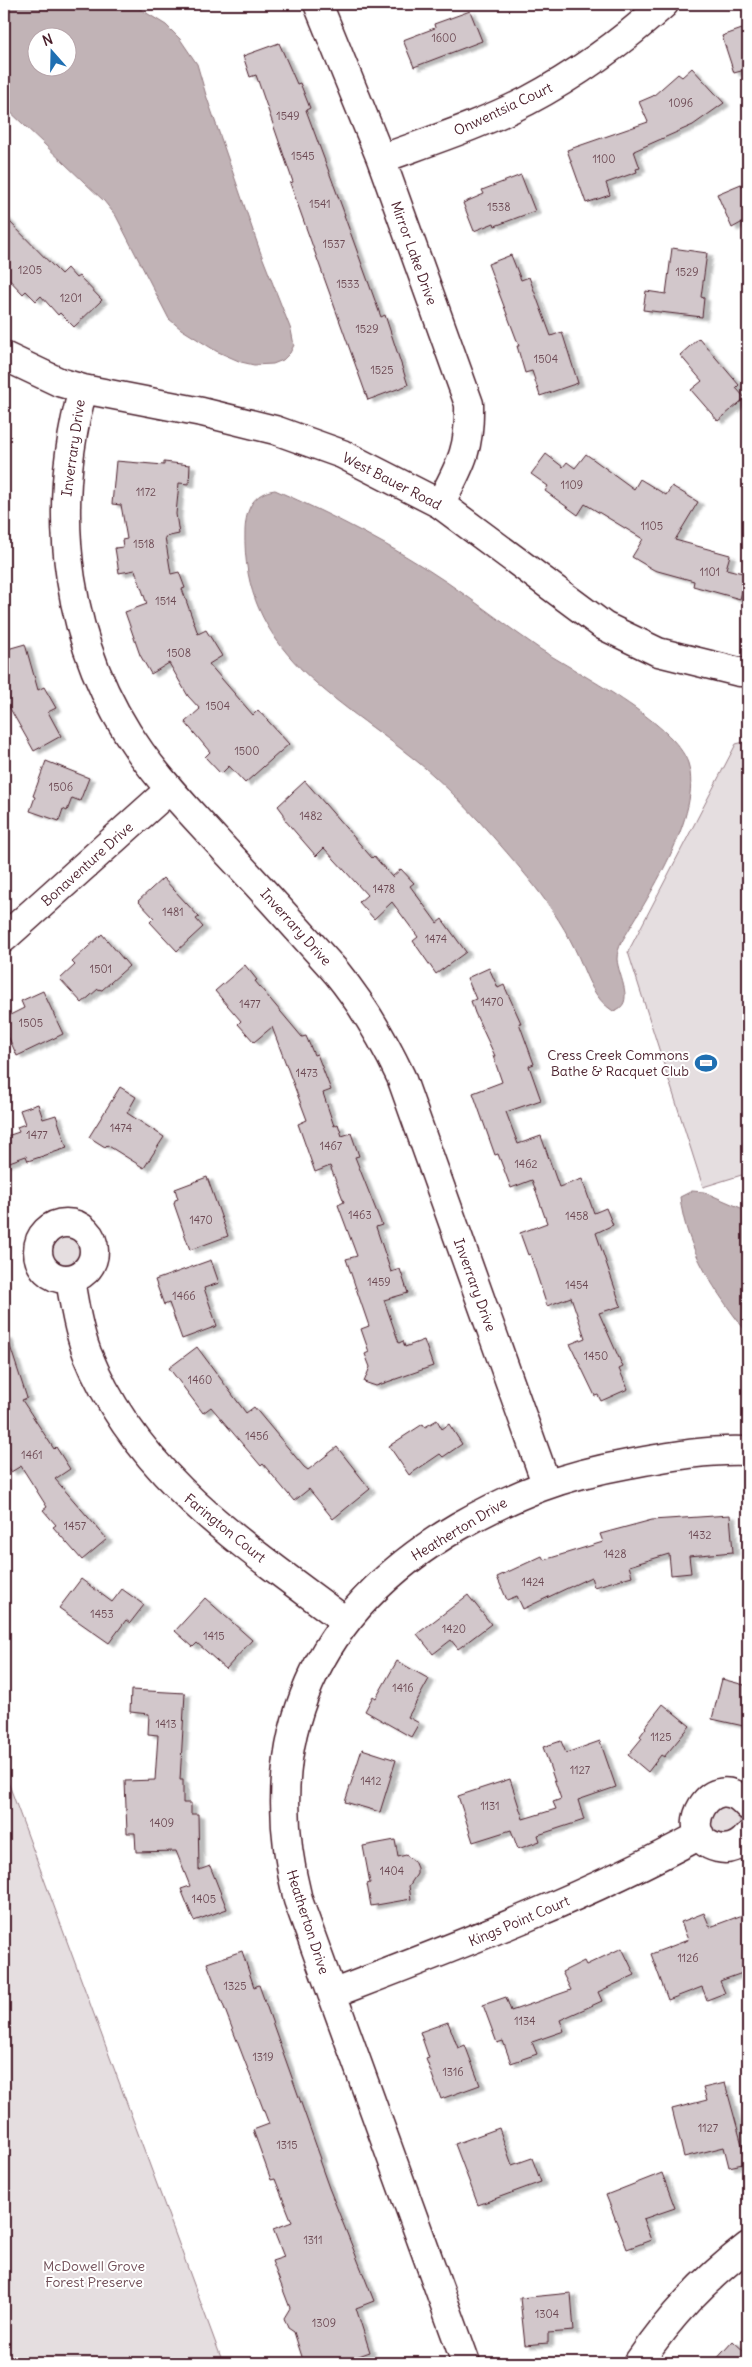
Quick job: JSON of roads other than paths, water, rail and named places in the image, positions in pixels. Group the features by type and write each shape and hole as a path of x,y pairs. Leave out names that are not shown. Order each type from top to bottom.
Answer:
{"street":[{"name":"Mirror Lake Drive","path":"318,4 380,159 469,404 470,431 467,446 460,466 440,504"},
{"name":"Onwentsia Court","path":"380,159 473,125 526,102 567,78 642,23 664,4"},
{"name":"West Bauer Road","path":"4,356 60,382 83,389 202,412 275,430 342,454 440,504 604,626 658,652 739,672 748,672"},
{"name":"Inverrary Drive","path":"83,389 75,417 66,479 65,509 70,578 76,611 89,654 111,704 140,751 169,790 337,972 360,1001 383,1039 401,1077 546,1483"},
{"name":"Bonaventure Drive","path":"4,938 169,790"},
{"name":"Farington Court","path":"70,1279 76,1315 87,1352 107,1394 131,1433 150,1458 180,1491 217,1525 345,1621"},
{"name":"Heatherton Drive","path":"466,2363 298,1900 289,1865 284,1822 284,1790 288,1754 296,1721 314,1673 345,1621 390,1573 429,1544 504,1501 546,1483 604,1468 673,1456 748,1452"},
{"path":"748,1806 736,1795 728,1793 711,1796 699,1810 696,1818 700,1835 714,1848 734,1848 748,1836"},
{"name":"Kings Point Court","path":"332,1994 478,1939 578,1896 700,1835"},
{"path":"638,2363 684,2302 714,2272 748,2246"}],"place":[{"name":"Cress Creek Commons Bathe & Racquet Club","path":"706,1063"}],"park label":[{"name":"McDowell Grove Forest Preserve","path":"94,2274"}]}
